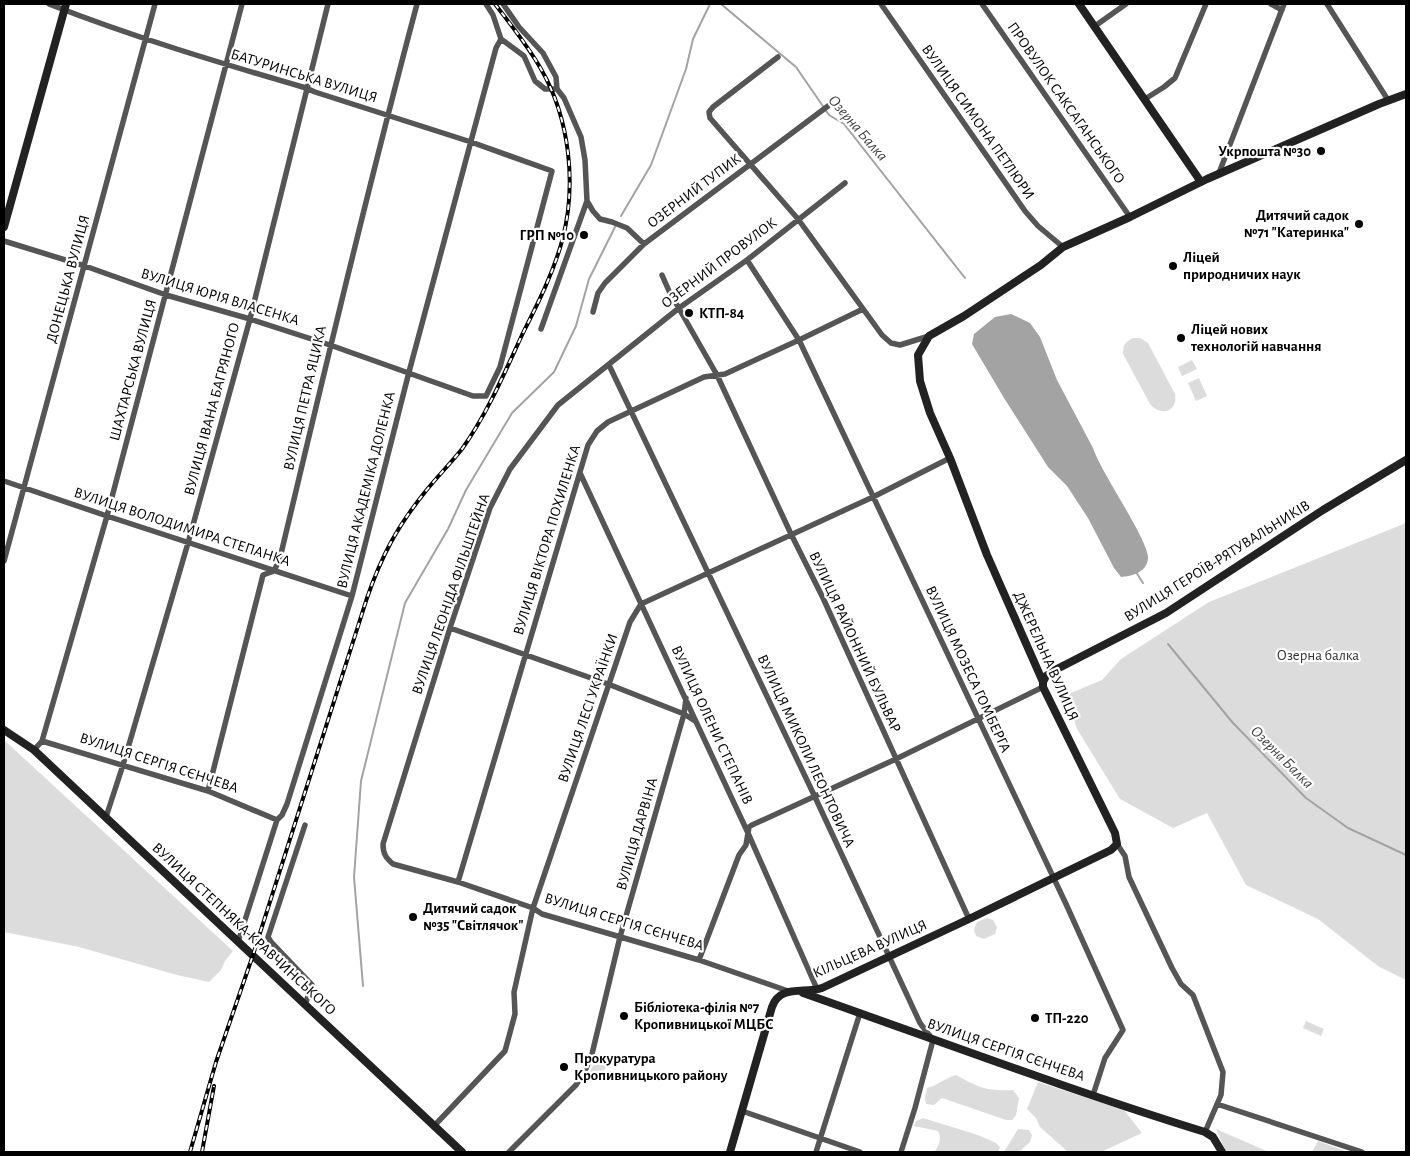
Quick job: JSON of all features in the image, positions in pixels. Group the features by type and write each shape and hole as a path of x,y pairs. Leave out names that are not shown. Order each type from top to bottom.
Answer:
{"main road":[{"path":"1079,4 1201,182"},
{"path":"4,227 65,7"},
{"path":"929,336 964,316 1040,265 1063,247 1201,182 1388,100 1406,94"},
{"name":"ДЖЕРЕЛЬНА ВУЛИЦЯ","path":"929,336 918,355 920,381 930,413 950,458 987,555 1043,684 1115,833 1117,844"},
{"name":"ВУЛИЦЯ ГЕРОЇВ-РЯТУВАЛЬНИКІВ","path":"1043,684 1046,676 1055,670 1166,613 1323,510 1406,460"},
{"name":"ВУЛИЦЯ СТЕПНЯКА-КРАВЧИНСЬКОГО","path":"4,730 34,750 462,1152"},
{"name":"КІЛЬЦЕВА ВУЛИЦЯ","path":"788,991 817,990 1053,879 1112,850 1117,844"},
{"path":"730,1152 774,1002 779,995 788,991"},
{"name":"ВУЛИЦЯ СЕРГІЯ СЄНЧЕВА","path":"800,991 933,1040 1205,1132"},
{"path":"1205,1132 1213,1138 1222,1152"}],"street":[{"name":"БАТУРИНСЬКА ВУЛИЦЯ","path":"49,4 65,7 146,40 306,88 471,142 552,171 500,367 486,396"},
{"name":"ДОНЕЦЬКА ВУЛИЦЯ","path":"4,560 155,4"},
{"name":"ШАХТАРСЬКА ВУЛИЦЯ","path":"42,741 107,516 242,4"},
{"name":"ВУЛИЦЯ ІВАНА БАГРЯНОГО","path":"106,817 123,766 188,543 250,319 328,4"},
{"name":"ВУЛИЦЯ ПЕТРА ЯЦИКА","path":"208,790 263,576 274,570 280,558 330,345 417,4"},
{"path":"486,4 494,15 501,38 524,56 535,81 545,90 557,89"},
{"path":"503,4 519,28 542,52 556,77 557,89 564,98 581,137 585,160 587,201 541,329"},
{"name":"ВУЛИЦЯ СИМОНА ПЕТЛЮРИ","path":"881,4 1025,210 1038,226 1063,247"},
{"name":"ПРОВУЛОК САКСАГАНСЬКОГО","path":"982,4 1130,217"},
{"path":"1095,26 1126,4"},
{"path":"1145,99 1175,78 1206,4"},
{"path":"1271,4 1282,10"},
{"path":"1219,174 1284,4"},
{"path":"1326,4 1388,100"},
{"name":"ВУЛИЦЯ АКАДЕМІКА ДОЛЕНКА","path":"238,942 277,820 282,815 287,804 352,596 409,372 496,48 501,38"},
{"path":"778,57 713,107 709,112 710,118 798,219 882,335 891,343 900,345 929,336"},
{"name":"ОЗЕРНИЙ ТУПИК","path":"593,312 598,293 605,283 644,244 828,106"},
{"name":"ОЗЕРНИЙ ПРОВУЛОК","path":"609,365 678,308 747,260 845,183"},
{"path":"587,201 600,219 627,228 644,244"},
{"name":"ВУЛИЦЯ ЮРІЯ ВЛАСЕНКА","path":"4,241 85,266 166,295 250,319 330,345 473,396 486,396"},
{"name":"ВУЛИЦЯ МОЗЕСА ГОМБЕРГА","path":"747,260 799,340 1123,1030 1105,1058 1093,1095"},
{"name":"ВУЛИЦЯ РАЙОННИЙ БУЛЬВАР","path":"662,275 678,308 717,375 823,598 969,919"},
{"name":"ВУЛИЦЯ ВІКТОРА ПОХИЛЕНКА","path":"458,882 588,445 596,432 608,422 704,377 725,374 863,308"},
{"name":"ВУЛИЦЯ МИКОЛИ ЛЕОНТОВИЧА","path":"609,365 815,797 920,1023 933,1040"},
{"name":"ВУЛИЦЯ ЛЕОНІДА ФІЛЬШТЕЙНА","path":"393,864 383,852 383,844 450,628 490,508 510,469 558,405 609,365"},
{"path":"641,604 873,497 950,458"},
{"name":"ВУЛИЦЯ ОЛЕНИ СТЕПАНІВ","path":"580,473 748,832 817,990"},
{"name":"ВУЛИЦЯ ВОЛОДИМИРА СТЕПАНКА","path":"4,481 352,596"},
{"name":"ВУЛИЦЯ ЛЕСІ УКРАЇНКИ","path":"434,1126 504,1051 515,1014 514,992 533,908 630,622 641,604"},
{"path":"450,628 608,684 684,714 697,722"},
{"path":"699,960 739,855 746,845 748,828 978,719 1043,684"},
{"name":"ВУЛИЦЯ ДАРВІНА","path":"509,1152 576,1085 585,1071 592,1054 620,937 684,714 686,698"},
{"path":"34,750 42,741"},
{"name":"ВУЛИЦЯ СЕРГІЯ СЄНЧЕВА","path":"42,741 208,790 277,820"},
{"path":"305,1005 312,985 268,937 306,825"},
{"name":"ДЖЕРЕЛЬНА ВУЛИЦЯ","path":"1117,844 1125,856 1128,877 1181,984 1193,995 1222,1072 1222,1089 1205,1132"},
{"name":"ВУЛИЦЯ СЕРГІЯ СЄНЧЕВА","path":"393,864 458,882 533,908 542,914 699,960 788,991"},
{"path":"816,1152 860,1013"},
{"path":"901,1152 933,1040"},
{"path":"1217,1104 1362,1152"},
{"path":"742,1111 860,1152"}],"green space":[{"path":"1133,338 1140,338 1148,343 1175,394 1174,405 1168,411 1159,410 1150,404 1123,354 1125,344"},
{"path":"1192,360 1197,369 1182,376 1178,367"},
{"path":"1199,378 1207,396 1196,401 1188,383"},
{"name":"Озерна балка","path":"1406,523 1406,980 1378,966 1318,919 1246,885 1207,813 1173,828 1120,799 1077,729 1066,695 1102,680 1121,659 1209,602"},
{"path":"4,740 233,951 221,970 209,982 177,975 79,947 4,932"},
{"path":"987,918 993,920 997,927 995,934 984,939 976,936 974,930 977,922"},
{"path":"1306,1021 1324,1029 1321,1036 1303,1028"},
{"path":"601,1060 609,1062 609,1065 592,1082 586,1078 595,1062"},
{"path":"956,1075 983,1088 1013,1090 1019,1098 1016,1115 1012,1120 1006,1120 942,1098 934,1105 926,1104 927,1088"},
{"path":"1038,1082 1124,1110 1142,1133 1101,1152 1068,1152 1040,1127 1036,1118 1027,1109"},
{"path":"923,1118 978,1135 996,1143 1000,1147 998,1152 934,1152 940,1137 938,1131 914,1126 916,1121"},
{"path":"1018,1129 1029,1130 1032,1135 1030,1142 1019,1152 1004,1152"},
{"path":"1216,1129 1269,1152 1226,1152"},
{"path":"1318,1141 1348,1152 1312,1152"}],"shaded area":[{"path":"1011,314 1030,323 1040,337 1057,380 1105,474 1134,523 1147,550 1148,559 1147,564 1138,573 1121,577 1114,568 1088,518 1067,486 1048,467 972,344 974,334 995,317"}],"waterway":[{"path":"621,216 651,165 686,69 693,39 710,4"},
{"name":"Озерна Балка","path":"721,4 796,67 829,115 844,124 965,278"},
{"path":"363,986 354,877 361,781 405,603 448,529 466,490 512,413 554,372 576,326 589,279 615,227"},
{"name":"Озерна Балка","path":"1136,572 1143,583"},
{"name":"Озерна Балка","path":"1168,644 1233,723 1306,798 1348,828 1406,855"}],"railway":[{"path":"190,1152 216,1062 253,955 378,568 406,517 462,449 479,422 495,393 544,289 562,241 567,220 570,176 568,153 559,109 551,88 536,60 495,4"},
{"path":"202,1152 214,1086"}],"place":[{"name":"Укрпошта №30","path":"1321,151"},
{"name":"Дитячий садок №71 \"Катеринка\"","path":"1359,224"},
{"name":"ГРП №10","path":"584,235"},
{"name":"Ліцей природничих наук","path":"1173,266"},
{"name":"КТП-84","path":"689,313"},
{"name":"Ліцей нових технологій навчання","path":"1181,338"},
{"name":"Дитячий садок №35 \"Світлячок\"","path":"413,917"},
{"name":"Бібліотека-філія №7 Кропивницької МЦБС","path":"624,1016"},
{"name":"ТП-220","path":"1035,1018"},
{"name":"Прокуратура Кропивницького району","path":"564,1067"}]}
